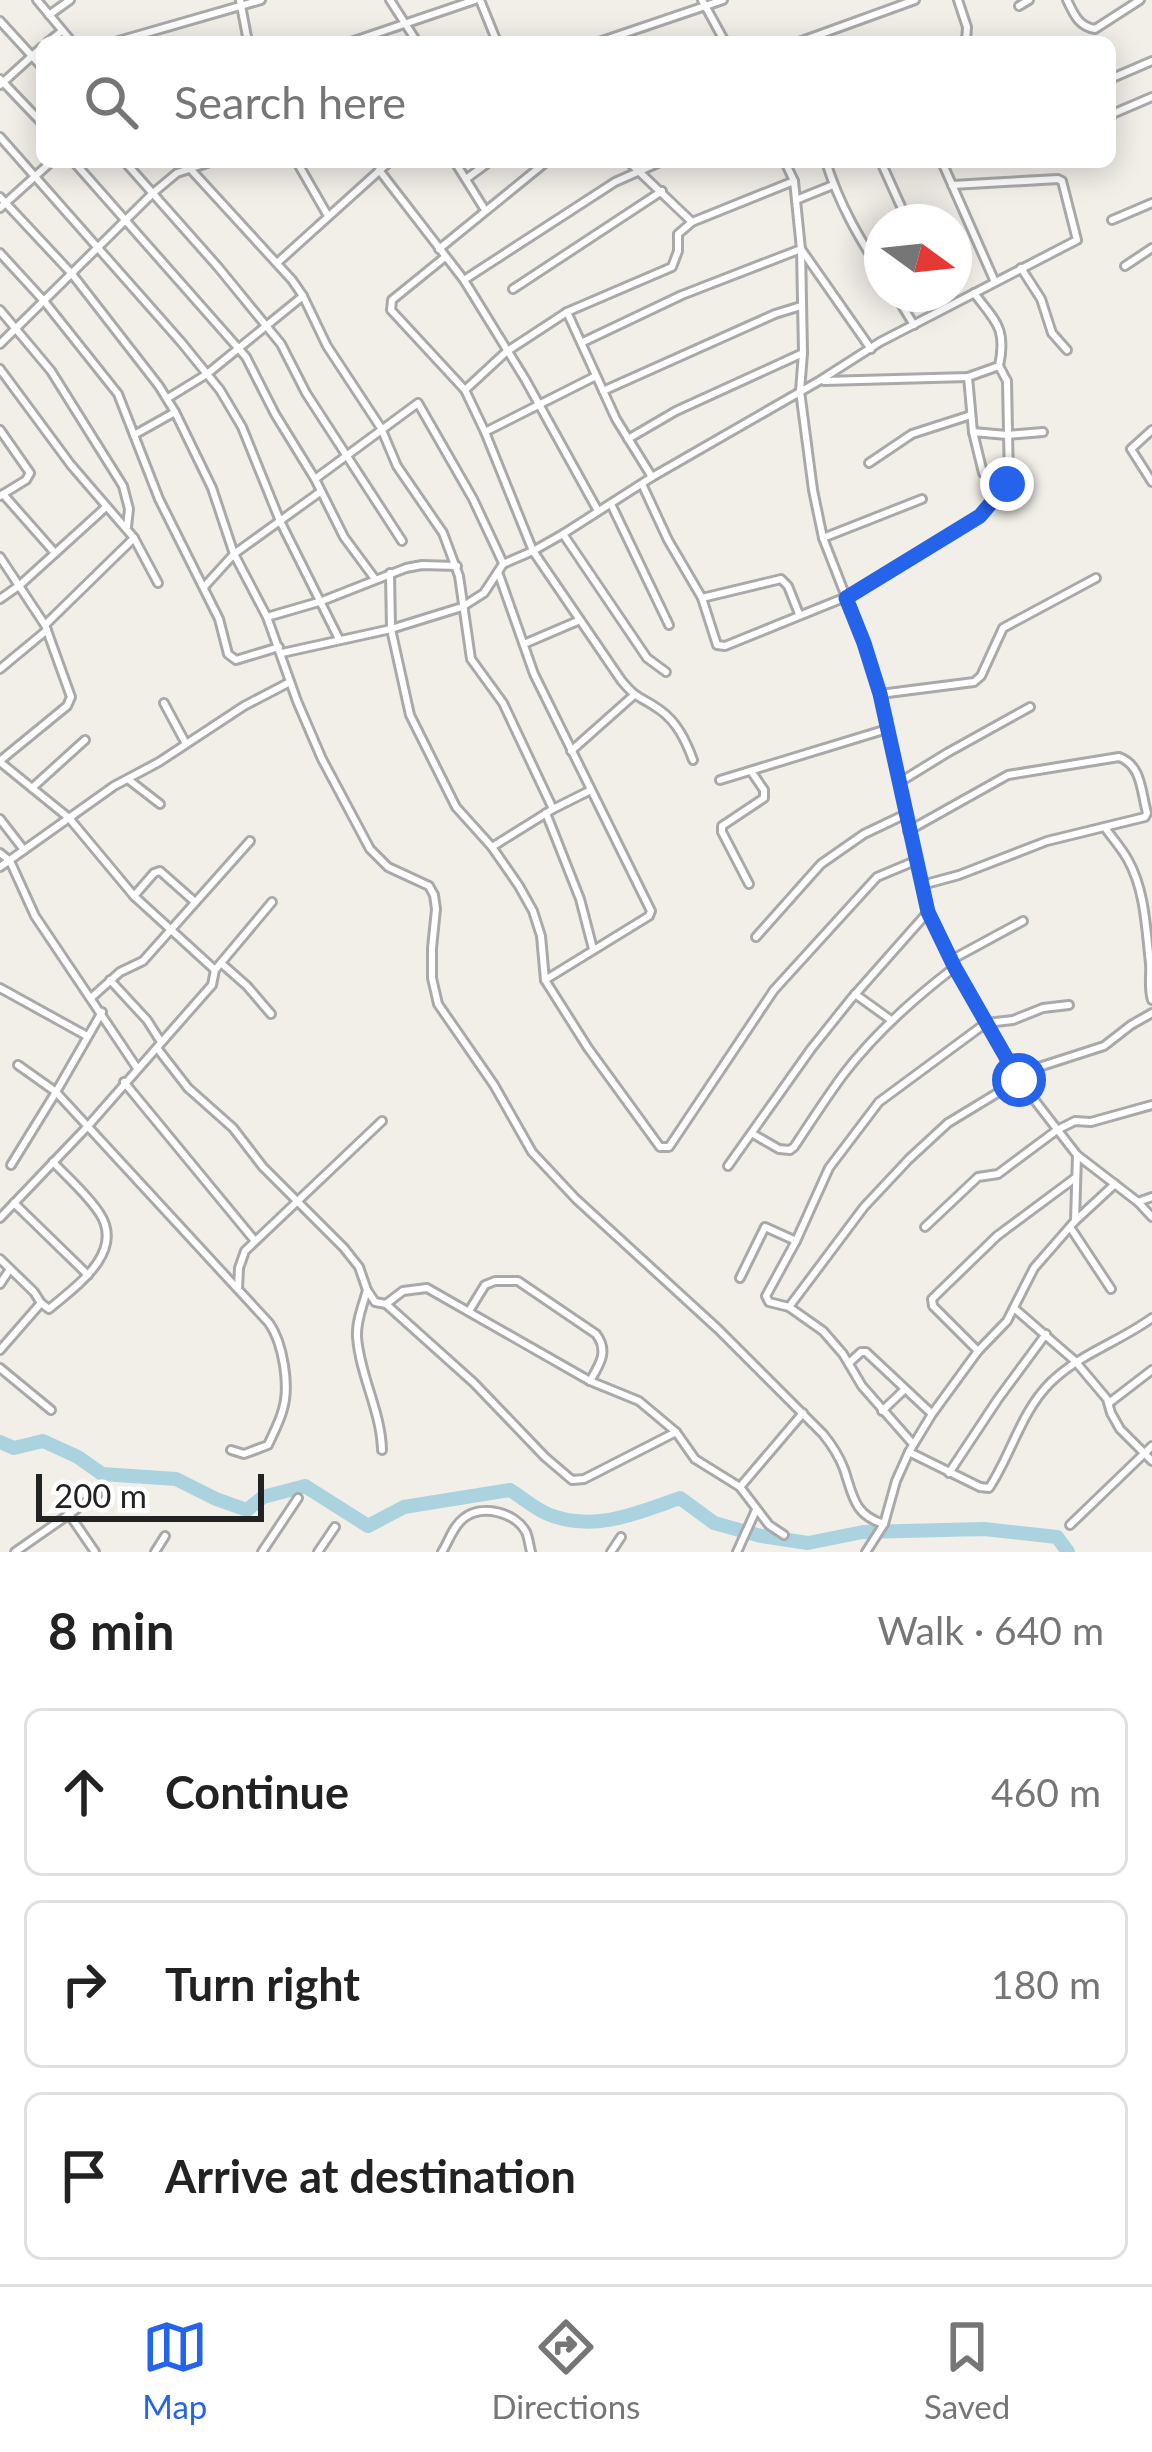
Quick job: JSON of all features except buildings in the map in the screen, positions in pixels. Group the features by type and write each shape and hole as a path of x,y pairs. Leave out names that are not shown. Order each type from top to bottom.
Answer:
{"street":[{"path":"37,0 67,36"},
{"path":"49,15 70,0"},
{"path":"134,36 261,0"},
{"path":"390,0 413,36"},
{"path":"369,36 477,0 494,36"},
{"path":"615,36 723,0"},
{"path":"816,36 915,0"},
{"path":"958,0 966,36"},
{"path":"1019,6 1029,0"},
{"path":"1067,0 1077,20 1095,28 1140,0"},
{"path":"240,3 247,36"},
{"path":"705,3 722,36"},
{"path":"0,21 36,61"},
{"path":"56,36 62,31"},
{"path":"36,53 1,82 36,117"},
{"path":"1116,76 1152,61"},
{"path":"1116,112 1152,97"},
{"path":"0,136 207,374 242,427 280,521 339,639"},
{"path":"45,168 2,202 72,274 175,412 212,488 234,554 267,617 322,759 370,849 388,867 429,886 434,895 432,978 438,1004 494,1085 532,1152 803,1413 835,1449 863,1514 884,1524"},
{"path":"79,168 246,357 351,550 375,579"},
{"path":"129,168 266,324 402,541"},
{"path":"0,344 182,168"},
{"path":"189,168 303,296 327,346 381,428 397,466 442,532 457,566 471,659 503,703 544,792 593,949"},
{"path":"300,168 328,216"},
{"path":"277,263 382,168"},
{"path":"459,168 486,210"},
{"path":"466,179 481,168"},
{"path":"538,168 486,210 390,305 465,390 533,551 633,696 671,720 693,760"},
{"path":"635,168 692,222"},
{"path":"464,280 615,182 645,168"},
{"path":"788,168 794,181 801,249 800,391 812,490 823,538 880,694 928,912 1019,1080 1077,1155 1152,1217"},
{"path":"828,168 864,246"},
{"path":"884,168 900,204"},
{"path":"945,168 995,282"},
{"path":"379,170 464,280 598,511"},
{"path":"465,390 506,352 567,312 672,267 681,228 794,181"},
{"path":"642,484 702,598 717,645 722,647 846,598 980,516 1009,481 1007,381 999,366 1004,347 1000,326 974,293 1077,240 1062,181 952,185"},
{"path":"796,200 833,185"},
{"path":"513,289 662,191"},
{"path":"1112,220 1152,203"},
{"path":"1125,266 1152,248"},
{"path":"583,342 682,295 801,249"},
{"path":"801,249 871,349"},
{"path":"0,253 118,394 159,499 219,619 232,659 392,629 462,607 484,593 501,568 939,312"},
{"path":"1021,268 1041,298 1052,333 1067,350"},
{"path":"166,399 207,374 303,296"},
{"path":"604,391 801,305"},
{"path":"0,310 51,371 123,486 129,509 127,527"},
{"path":"567,312 628,439 652,477"},
{"path":"906,312 914,325"},
{"path":"628,439 676,411 803,353"},
{"path":"819,382 968,377 999,366"},
{"path":"0,369 71,465 127,527 158,584"},
{"path":"485,432 596,376"},
{"path":"968,377 970,415 983,473"},
{"path":"315,479 418,403 473,499 501,568 533,674 651,911 545,980"},
{"path":"134,435 175,412"},
{"path":"869,464 912,434 970,415"},
{"path":"0,430 29,473 2,495 55,553"},
{"path":"1152,430 1131,449 1152,482"},
{"path":"973,433 1043,432"},
{"path":"204,587 234,554 320,492"},
{"path":"823,538 922,499"},
{"path":"610,504 669,626"},
{"path":"0,599 106,507"},
{"path":"563,534 646,658 666,672"},
{"path":"0,669 134,538"},
{"path":"0,556 46,628 71,700 0,761 69,818 134,896 247,986 271,1014"},
{"path":"267,617 390,573 422,565 457,566"},
{"path":"390,573 392,629 410,715 456,808 491,848 533,911 545,980 660,1147 669,1147 774,991 877,877 915,861"},
{"path":"880,694 974,682 1003,628 1096,578"},
{"path":"702,598 782,579 799,614"},
{"path":"524,644 580,620"},
{"path":"0,867 114,786 290,682"},
{"path":"571,751 633,696"},
{"path":"164,703 185,743"},
{"path":"900,782 1030,707"},
{"path":"720,780 887,729"},
{"path":"32,788 85,740"},
{"path":"908,831 1008,775 1103,757 1125,758 1134,767 1147,815 1047,841 922,885"},
{"path":"749,884 722,826 764,798 751,771"},
{"path":"129,780 160,804"},
{"path":"491,848 591,790"},
{"path":"544,792 567,801"},
{"path":"756,938 821,864 864,834 906,814"},
{"path":"0,819 24,850"},
{"path":"1106,829 1127,858 1139,891 1152,1000"},
{"path":"91,998 125,969 143,961 250,841"},
{"path":"0,854 10,861 35,916 137,1068"},
{"path":"134,896 157,871 195,902"},
{"path":"0,1218 212,985 218,967 272,902"},
{"path":"728,1166 811,1049 928,912"},
{"path":"752,1134 778,1148 794,1147 844,1073 891,1020 953,964 1023,921"},
{"path":"110,980 147,1020 188,1088 233,1128 263,1167 351,1257 375,1301 386,1304 474,1383 572,1480 584,1480 676,1432"},
{"path":"0,988 87,1036"},
{"path":"855,994 891,1020"},
{"path":"1069,1005 986,1023 879,1102 829,1168 766,1296 823,1331 911,1448 949,1473 988,1488 1048,1384 1076,1361 1152,1318"},
{"path":"11,1165 101,1012"},
{"path":"789,1307 864,1208 948,1123 1053,1062 1104,1046 1152,1013"},
{"path":"18,1065 56,1092 275,1332 283,1412 268,1445 244,1454 231,1450"},
{"path":"124,1082 256,1242"},
{"path":"926,1227 979,1177 998,1174 1057,1130 1075,1121 1091,1122 1152,1105"},
{"path":"238,1288 242,1258 382,1121"},
{"path":"1077,1155 1073,1224 1111,1289"},
{"path":"0,1259 49,1310 98,1263 106,1244 106,1227 53,1162"},
{"path":"978,1351 933,1306 932,1299 997,1236 1075,1178"},
{"path":"866,1552 884,1524 911,1448 932,1414 978,1351 1007,1321 1034,1268 1115,1184"},
{"path":"1138,1202 1152,1197"},
{"path":"14,1204 88,1275"},
{"path":"740,1278 765,1227 796,1240"},
{"path":"0,1284 10,1269"},
{"path":"470,1311 485,1285 518,1281 603,1342 603,1358 590,1381"},
{"path":"386,1304 403,1291 427,1288 590,1381 639,1401 676,1432 695,1459 740,1487 756,1510 784,1535"},
{"path":"368,1290 357,1337 380,1421 382,1450"},
{"path":"1,1344 41,1304"},
{"path":"1013,1308 1076,1361 1109,1402 1120,1429 1152,1461"},
{"path":"1007,1321 1024,1319"},
{"path":"949,1473 1046,1334"},
{"path":"849,1363 866,1352 932,1414"},
{"path":"0,1368 51,1410"},
{"path":"1109,1402 1152,1370"},
{"path":"882,1411 905,1389"},
{"path":"740,1487 803,1413"},
{"path":"1070,1525 1152,1446"},
{"path":"15,1552 98,1494"},
{"path":"262,1552 298,1498"},
{"path":"737,1552 756,1510"},
{"path":"442,1552 458,1522 471,1513 493,1511 524,1529 531,1552"},
{"path":"68,1514 95,1552"},
{"path":"317,1552 335,1527"},
{"path":"155,1552 164,1536"},
{"path":"611,1552 621,1537"}],"waterway":[{"path":"0,1442 14,1448 43,1441 102,1474 176,1479 247,1510 263,1497 305,1486 368,1526 404,1507 510,1490 545,1513 584,1522 616,1518 680,1498 714,1523 808,1543 863,1532 984,1529 1057,1537 1068,1552"}],"route":[{"path":"1007,484 980,516 846,598 880,694 928,912 1019,1080"}]}
